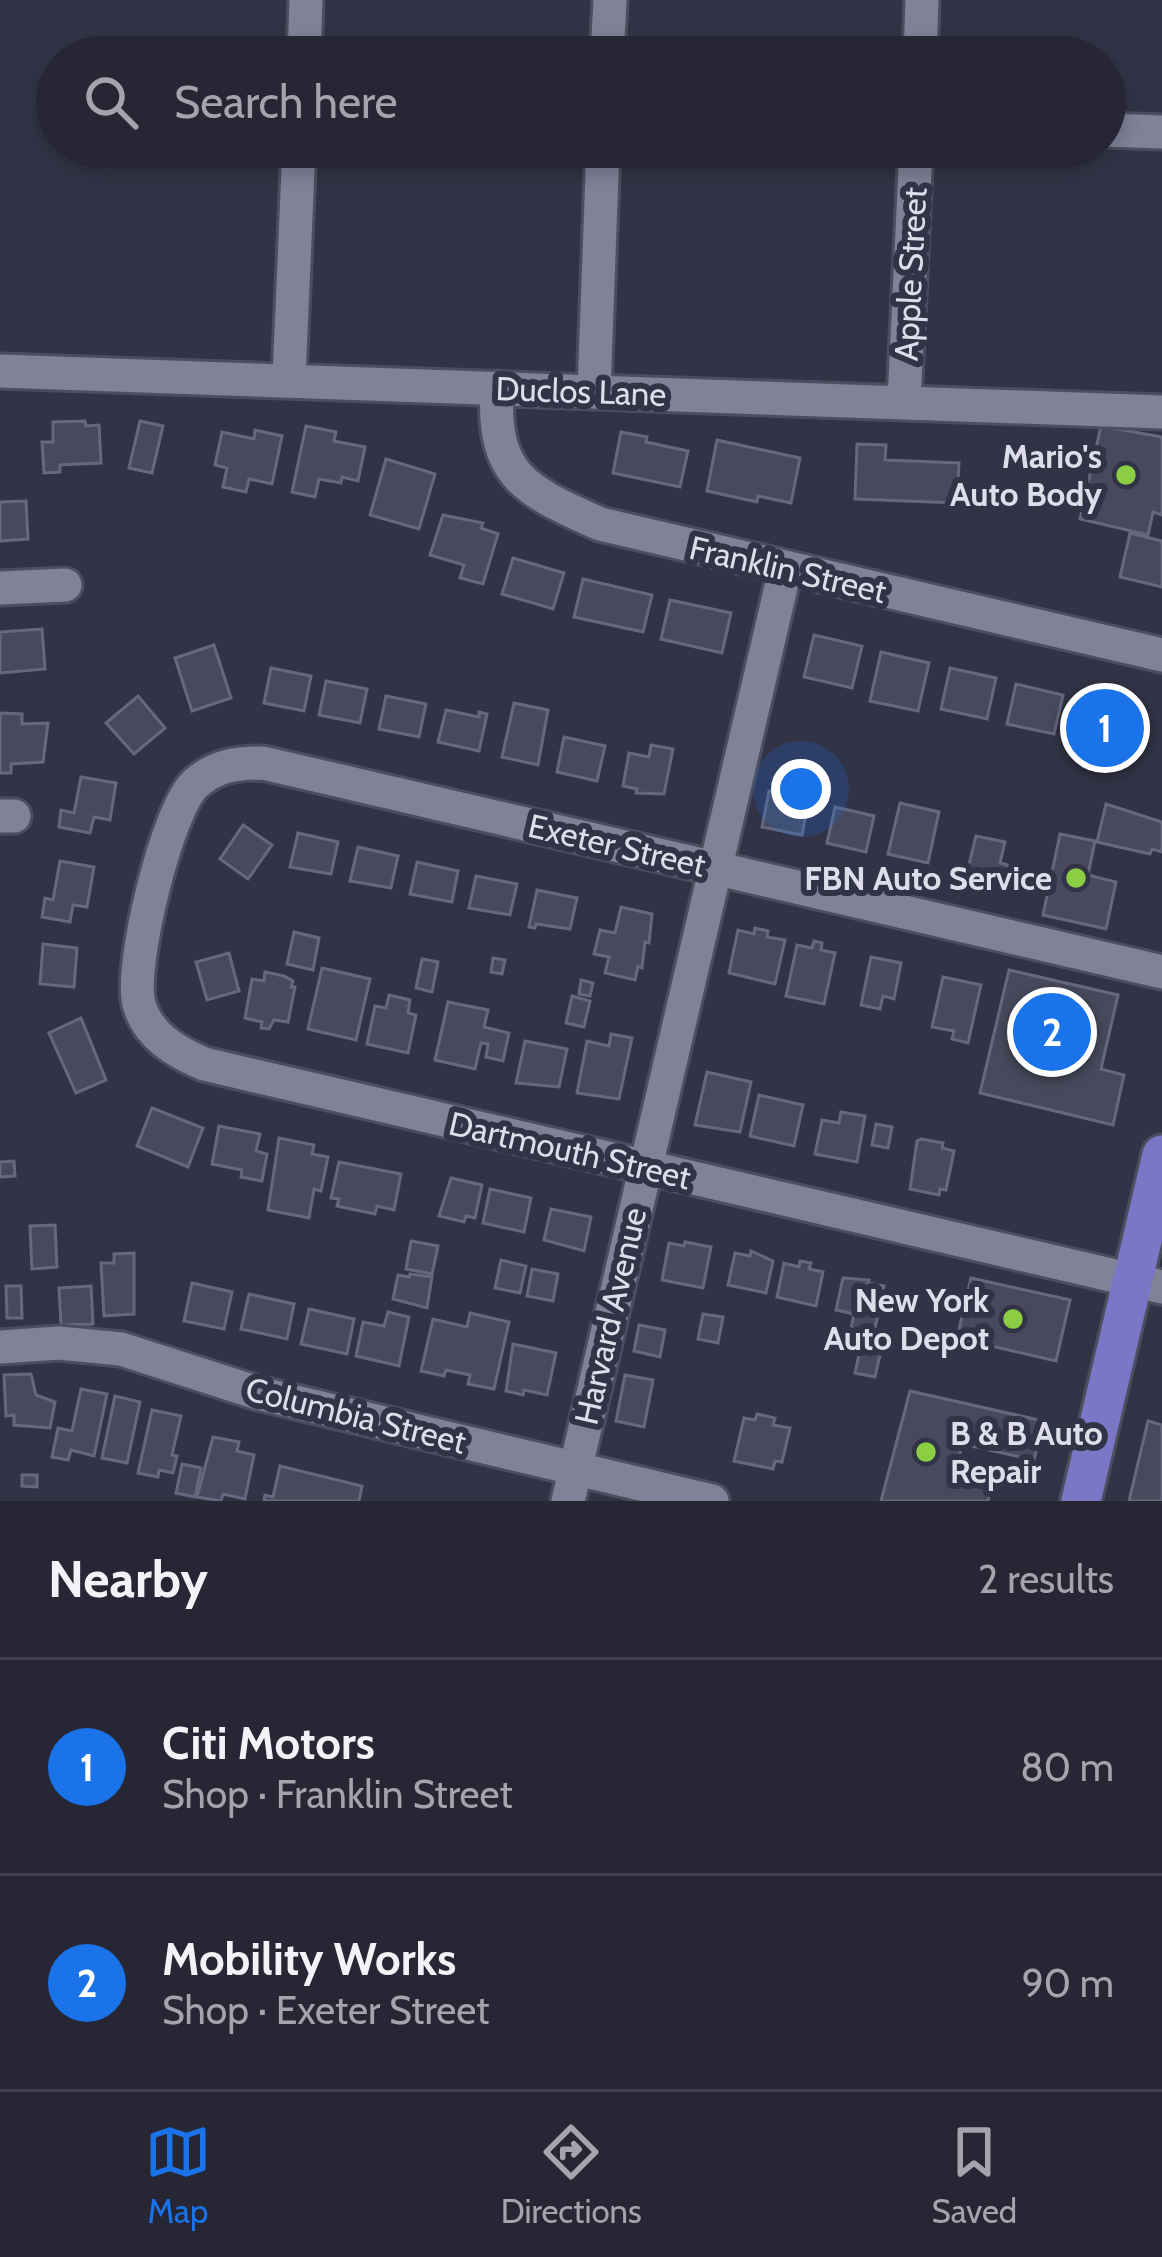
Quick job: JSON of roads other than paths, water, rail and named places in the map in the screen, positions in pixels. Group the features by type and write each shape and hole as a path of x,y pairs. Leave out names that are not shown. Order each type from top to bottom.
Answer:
{"main road":[{"path":"1081,1501 1147,1283 1162,1155"}],"street":[{"path":"305,36 306,0"},
{"path":"608,36 610,0"},
{"path":"921,36 922,0"},
{"path":"1126,131 1162,132"},
{"path":"289,378 298,168"},
{"path":"594,391 603,168"},
{"name":"Apple Street","path":"904,401 915,168"},
{"name":"Duclos Lane","path":"0,371 1162,412"},
{"name":"Franklin Street","path":"497,388 495,430 500,452 541,495 601,524 1162,655"},
{"name":"Harvard Avenue","path":"572,1485 785,570"},
{"path":"0,588 64,585"},
{"name":"Exeter Street","path":"153,897 180,802 212,771 231,764 263,763 1162,971"},
{"name":"Dartmouth Street","path":"153,897 138,959 139,1004 160,1040 204,1064 1147,1283"},
{"name":"Columbia Street","path":"0,1347 58,1343 121,1349 572,1485 712,1501"}],"place":[{"name":"Mario's Auto Body","path":"1126,475"},
{"name":"Citi Motors","path":"1105,728"},
{"name":"FBN Auto Service","path":"1076,878"},
{"name":"Mobility Works","path":"1052,1032"},
{"name":"New York Auto Depot","path":"1013,1319"},
{"name":"B & B Auto Repair","path":"926,1452"}]}
